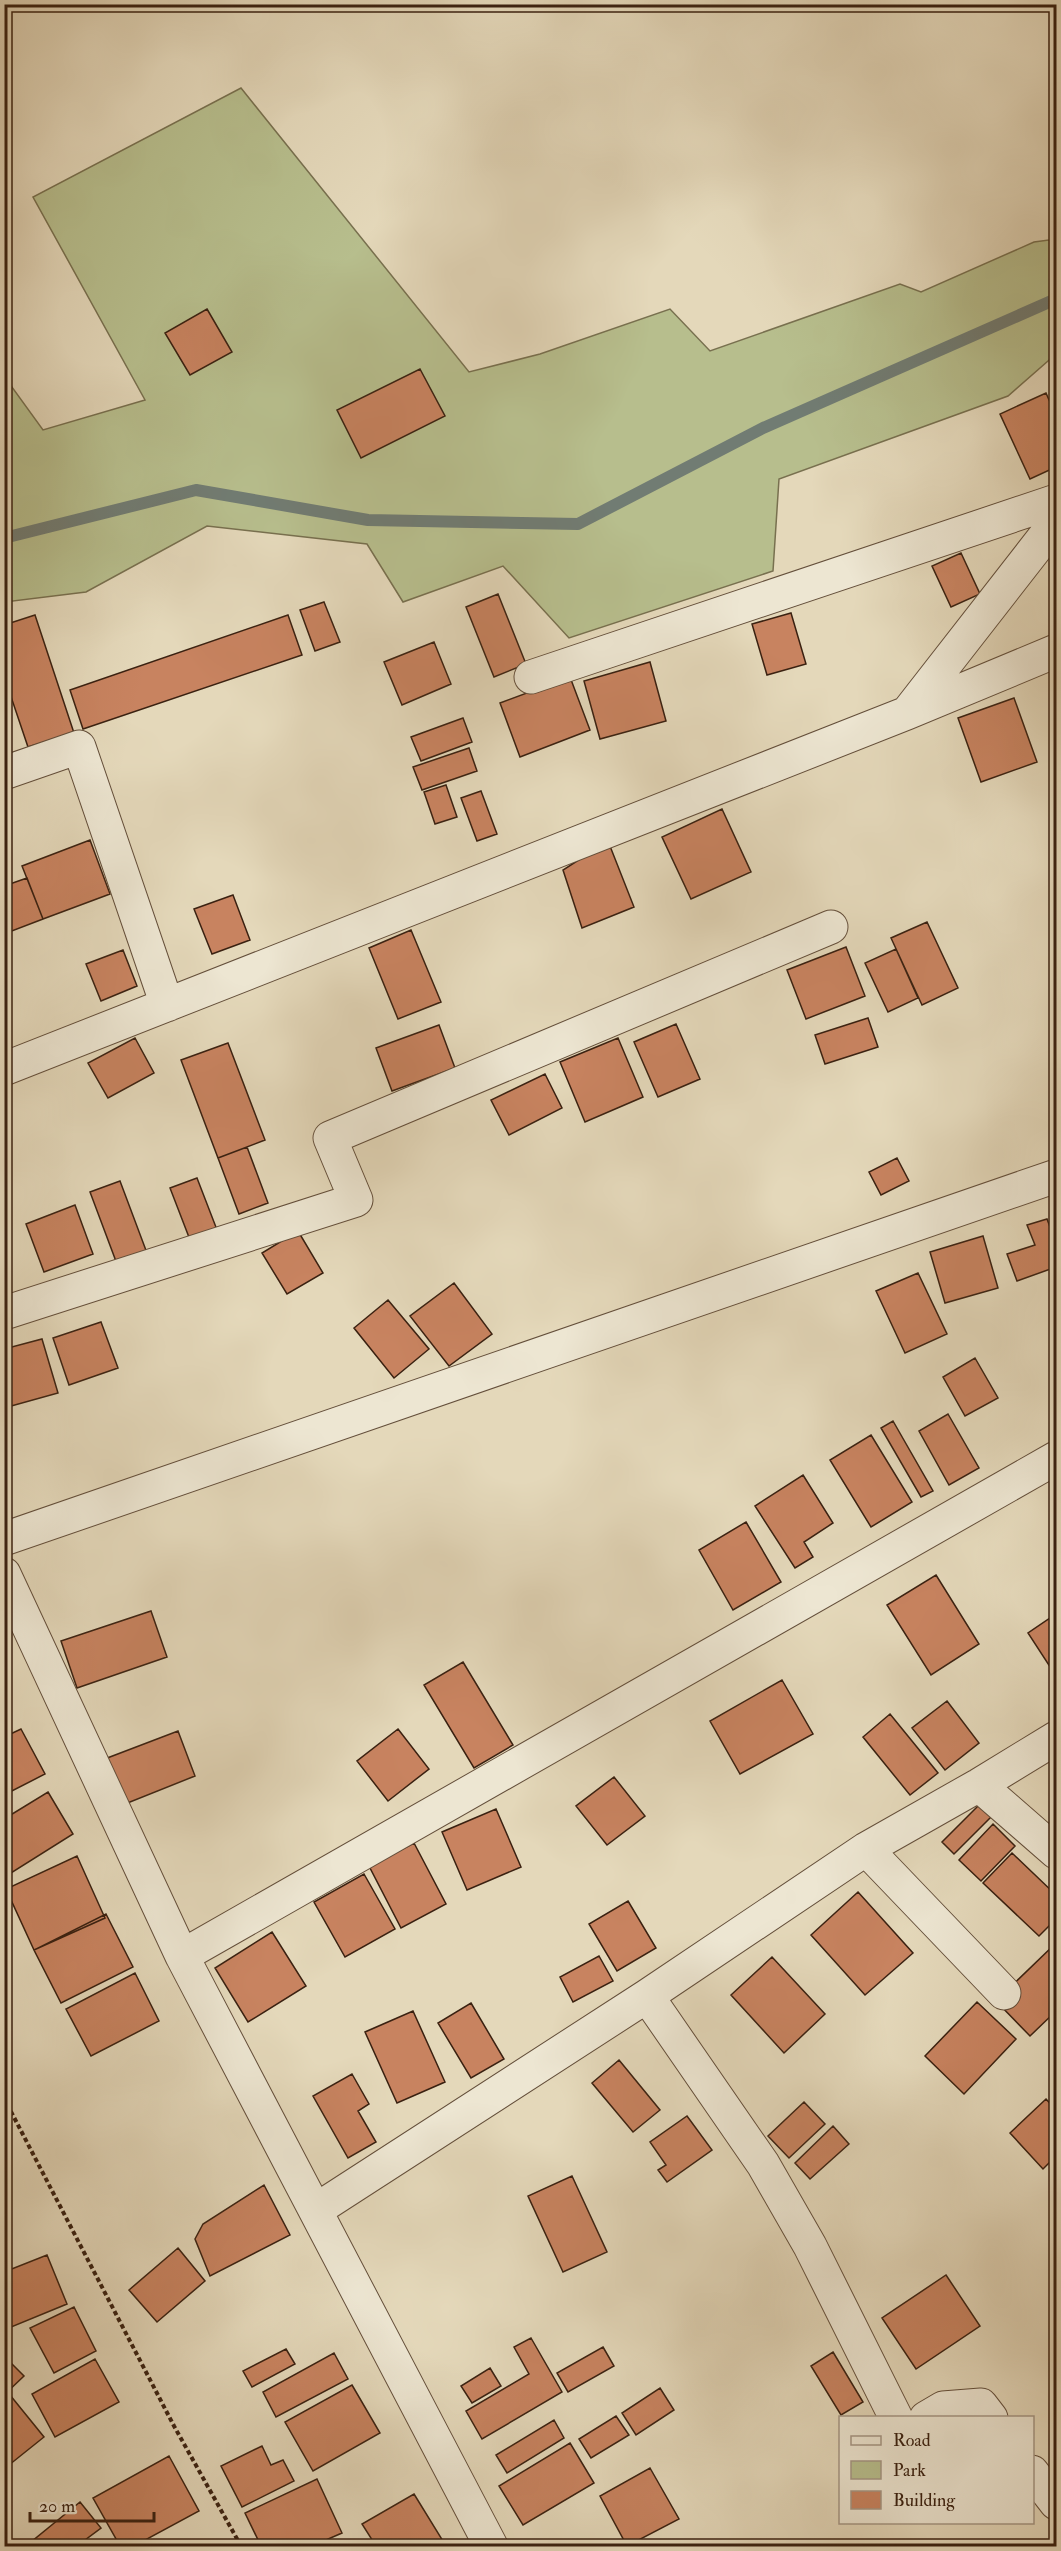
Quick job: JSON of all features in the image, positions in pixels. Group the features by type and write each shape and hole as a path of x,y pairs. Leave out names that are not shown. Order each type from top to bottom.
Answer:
{"street":[{"path":"531,677 1056,501"},
{"path":"907,713 1056,522"},
{"path":"4,1069 907,713 1056,651"},
{"path":"4,774 79,747 167,1005"},
{"path":"4,1313 356,1200 330,1138 831,927"},
{"path":"4,1539 1056,1176"},
{"path":"182,1956 1056,1458"},
{"path":"4,1574 182,1956 491,2547"},
{"path":"316,2210 647,1996 866,1849 1056,1738"},
{"path":"979,1785 1056,1852"},
{"path":"866,1849 1004,1993"},
{"path":"647,1996 763,2164 810,2246 895,2416"},
{"path":"929,2416 943,2408 981,2405 989,2416"},
{"path":"1034,2475 1056,2503"}],"path":[{"path":"4,2098 174,2426 241,2547"}],"green space":[{"path":"241,88 469,372 540,354 670,309 710,351 900,284 921,292 1034,242 1056,239 1056,354 1008,396 779,479 773,571 569,638 503,566 403,602 367,544 207,526 86,592 5,602 4,376 43,430 145,400 33,197"}],"building":[{"path":"207,309 232,352 190,375 165,333"},
{"path":"420,369 445,416 361,458 337,410"},
{"path":"1046,393 1056,416 1056,467 1030,479 1000,414"},
{"path":"961,553 980,594 951,607 932,566"},
{"path":"498,594 526,664 494,677 466,607"},
{"path":"324,602 340,642 315,651 300,610"},
{"path":"791,613 806,664 767,675 752,624"},
{"path":"35,615 74,733 28,747 4,676 4,625"},
{"path":"288,615 302,655 83,729 70,690"},
{"path":"434,642 451,684 402,705 384,662"},
{"path":"650,662 666,721 600,739 584,681"},
{"path":"570,677 590,730 520,757 500,703"},
{"path":"1014,698 1037,762 981,782 958,718"},
{"path":"463,718 472,742 421,761 411,737"},
{"path":"469,748 477,771 422,790 413,767"},
{"path":"446,785 457,817 435,824 424,792"},
{"path":"481,791 497,834 477,841 461,798"},
{"path":"722,809 751,872 691,899 662,837"},
{"path":"90,840 110,894 43,919 22,866"},
{"path":"608,841 634,907 582,928 563,870"},
{"path":"27,878 43,919 4,934 4,886"},
{"path":"233,895 250,940 212,954 194,909"},
{"path":"927,922 958,988 922,1005 891,938"},
{"path":"411,930 441,1002 398,1019 369,948"},
{"path":"846,947 865,996 806,1019 787,970"},
{"path":"896,949 918,998 888,1012 865,963"},
{"path":"123,950 137,986 101,1001 86,964"},
{"path":"868,1018 878,1047 825,1064 815,1035"},
{"path":"676,1024 700,1079 658,1097 634,1042"},
{"path":"439,1025 455,1068 392,1091 376,1048"},
{"path":"135,1038 154,1073 108,1098 88,1063"},
{"path":"618,1038 643,1097 585,1122 560,1062"},
{"path":"228,1043 265,1140 218,1158 181,1060"},
{"path":"545,1074 562,1108 509,1135 491,1100"},
{"path":"247,1147 268,1203 239,1214 218,1158"},
{"path":"897,1158 909,1181 881,1195 869,1172"},
{"path":"197,1178 219,1235 192,1245 170,1188"},
{"path":"120,1181 147,1253 117,1264 90,1192"},
{"path":"75,1205 93,1254 44,1272 26,1224"},
{"path":"1047,1219 1056,1243 1056,1267 1017,1281 1007,1254 1035,1245 1027,1225"},
{"path":"298,1231 323,1273 287,1294 262,1253"},
{"path":"983,1236 998,1288 945,1303 930,1252"},
{"path":"918,1273 947,1334 905,1353 876,1291"},
{"path":"454,1283 492,1334 449,1366 410,1316"},
{"path":"388,1300 429,1349 394,1378 354,1328"},
{"path":"101,1322 118,1368 69,1385 53,1338"},
{"path":"42,1339 58,1393 4,1408 4,1349"},
{"path":"975,1358 998,1398 965,1416 943,1377"},
{"path":"948,1414 979,1468 949,1485 919,1431"},
{"path":"893,1421 933,1491 921,1497 881,1428"},
{"path":"871,1435 912,1502 871,1527 830,1460"},
{"path":"803,1475 833,1523 804,1542 813,1557 795,1568 755,1506"},
{"path":"746,1522 781,1582 733,1610 699,1550"},
{"path":"936,1575 979,1644 931,1675 887,1605"},
{"path":"151,1611 167,1657 77,1688 61,1641"},
{"path":"1056,1614 1056,1676 1028,1633"},
{"path":"463,1662 513,1745 474,1768 424,1685"},
{"path":"782,1680 813,1734 740,1774 710,1721"},
{"path":"947,1701 979,1743 945,1770 912,1728"},
{"path":"890,1714 938,1773 910,1795 863,1737"},
{"path":"21,1729 45,1774 4,1795 4,1737"},
{"path":"398,1729 429,1769 388,1801 357,1761"},
{"path":"178,1731 195,1776 120,1806 102,1760"},
{"path":"614,1777 645,1816 607,1845 576,1806"},
{"path":"48,1792 73,1834 11,1873 4,1862 4,1819"},
{"path":"979,1805 991,1817 954,1854 942,1842"},
{"path":"496,1809 521,1867 467,1890 442,1832"},
{"path":"993,1824 1015,1846 981,1881 959,1860"},
{"path":"414,1843 446,1904 401,1928 369,1866"},
{"path":"1012,1853 1056,1895 1056,1919 1039,1936 983,1883"},
{"path":"77,1856 105,1918 34,1950 6,1889"},
{"path":"364,1874 395,1929 345,1957 314,1902"},
{"path":"858,1892 913,1953 865,1995 811,1935"},
{"path":"628,1901 656,1948 617,1971 589,1924"},
{"path":"106,1914 133,1967 61,2003 34,1950"},
{"path":"272,1932 306,1986 248,2022 215,1968"},
{"path":"1056,1943 1056,2011 1030,2036 996,2001"},
{"path":"599,1956 613,1981 573,2002 560,1977"},
{"path":"772,1957 825,2014 784,2053 731,1995"},
{"path":"135,1973 159,2021 91,2056 66,2009"},
{"path":"977,2002 1016,2039 964,2094 925,2056"},
{"path":"471,2003 504,2059 471,2078 438,2023"},
{"path":"413,2011 445,2082 397,2103 365,2032"},
{"path":"619,2060 660,2110 633,2132 592,2083"},
{"path":"352,2074 369,2104 358,2111 376,2142 348,2158 313,2096"},
{"path":"1046,2099 1056,2110 1056,2156 1043,2169 1010,2133"},
{"path":"804,2102 825,2124 789,2158 768,2136"},
{"path":"687,2116 712,2150 667,2182 658,2170 666,2165 650,2142"},
{"path":"833,2126 849,2144 810,2179 795,2163"},
{"path":"1056,2167 1056,2180 1050,2173"},
{"path":"572,2176 607,2252 563,2272 528,2196"},
{"path":"264,2185 290,2235 210,2276 195,2239 203,2224"},
{"path":"178,2248 205,2281 157,2322 129,2290"},
{"path":"47,2255 67,2304 4,2330 4,2272"},
{"path":"946,2275 980,2326 916,2369 882,2318"},
{"path":"74,2307 96,2351 54,2373 30,2328"},
{"path":"1056,2320 1056,2333 1050,2324"},
{"path":"531,2338 562,2392 482,2439 466,2411 529,2374 514,2347"},
{"path":"603,2347 614,2366 568,2392 557,2373"},
{"path":"286,2349 295,2364 252,2387 243,2371"},
{"path":"833,2352 863,2402 841,2415 811,2366"},
{"path":"334,2353 348,2379 276,2417 263,2392"},
{"path":"4,2356 24,2376 4,2395"},
{"path":"95,2359 119,2402 55,2437 32,2394"},
{"path":"490,2368 501,2386 472,2403 461,2386"},
{"path":"352,2385 380,2433 313,2471 285,2422"},
{"path":"660,2388 674,2410 636,2435 622,2413"},
{"path":"10,2395 44,2437 4,2469 4,2400"},
{"path":"616,2416 629,2435 591,2458 579,2439"},
{"path":"554,2420 564,2438 507,2473 496,2455"},
{"path":"570,2443 594,2483 523,2525 499,2486"},
{"path":"262,2446 271,2465 283,2460 294,2481 242,2507 221,2466"},
{"path":"169,2456 199,2511 134,2546 120,2546 93,2498"},
{"path":"650,2468 679,2519 627,2546 600,2496"},
{"path":"317,2479 342,2533 312,2546 261,2546 245,2513"},
{"path":"414,2494 446,2546 376,2546 362,2524"},
{"path":"80,2502 101,2528 77,2546 26,2546"}],"waterway":[{"path":"4,538 196,490 368,520 578,524 763,428 1056,299"}]}
